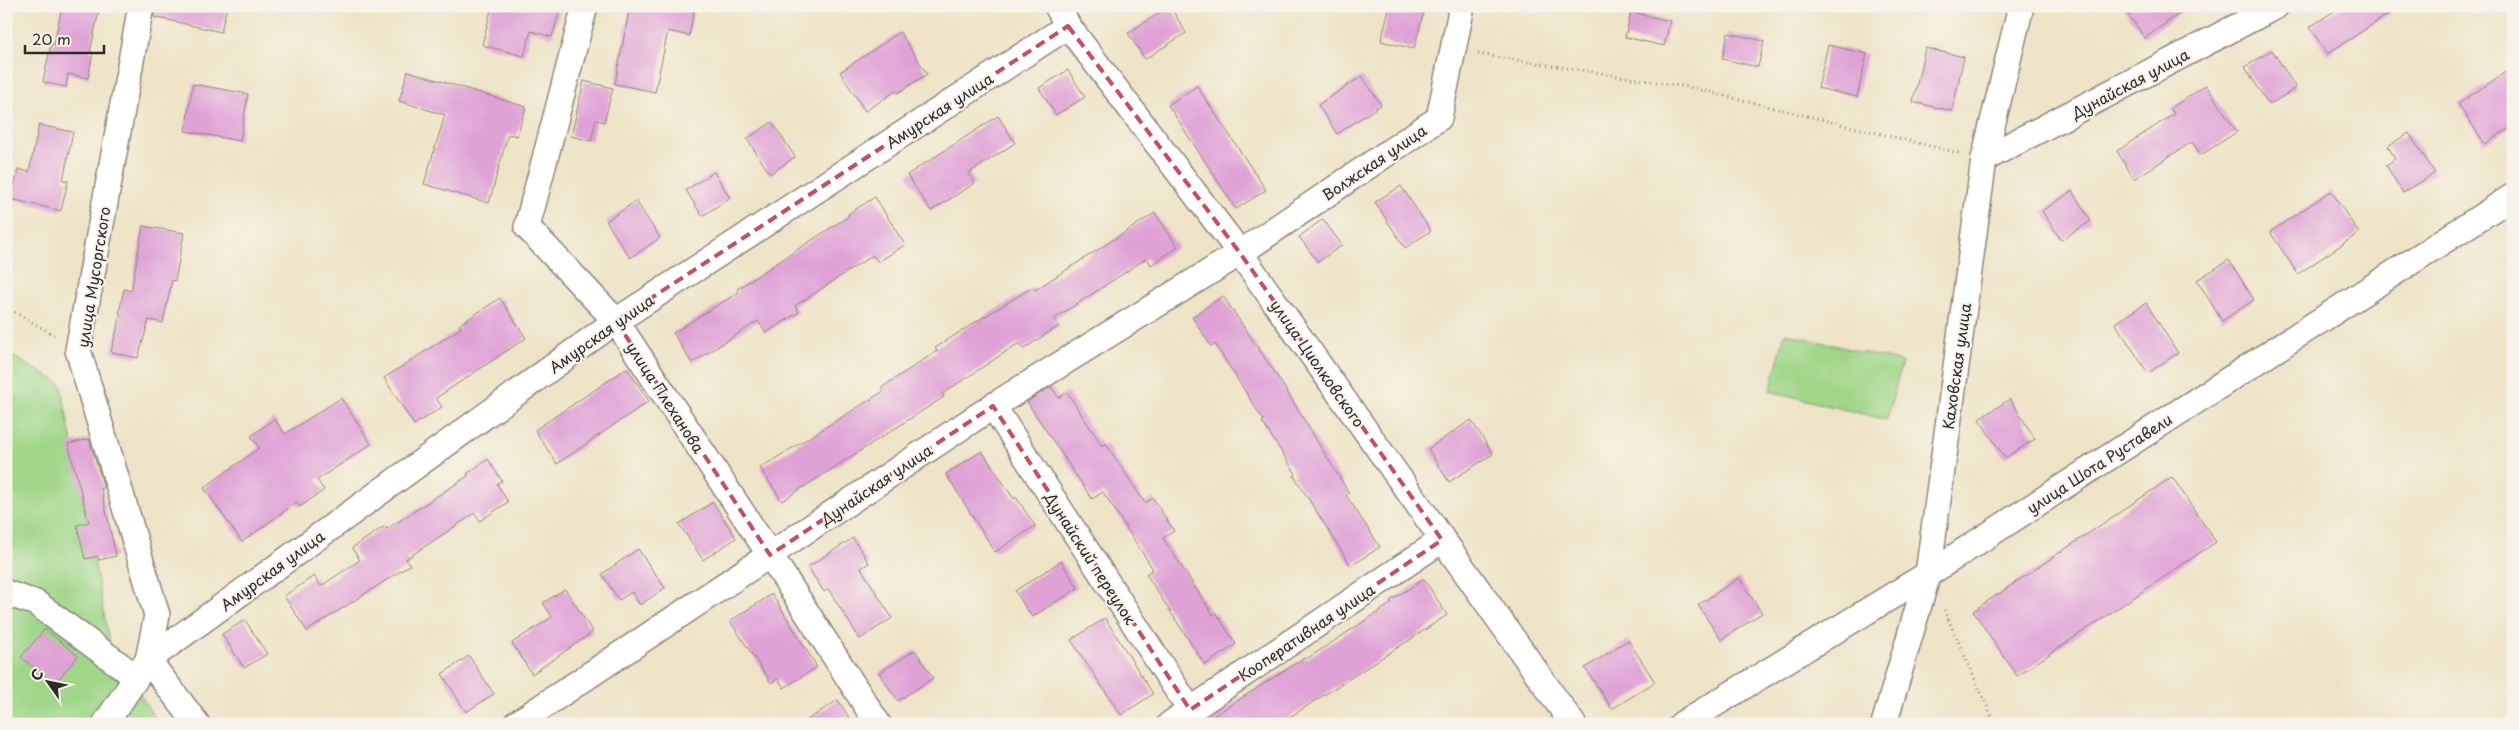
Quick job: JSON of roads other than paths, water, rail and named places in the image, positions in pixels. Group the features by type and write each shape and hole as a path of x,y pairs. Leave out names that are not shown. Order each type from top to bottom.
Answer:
{"street":[{"name":"улица Мусоргского","path":"141,6 78,350 157,615 142,668"},
{"name":"улица Плеханова","path":"585,6 526,227 616,321 770,555 878,724"},
{"name":"Волжская улица","path":"1240,253 1438,118 1462,6"},
{"name":"Каховская улица","path":"1884,724 1928,574 1984,160 2022,6"},
{"name":"Дунайская улица","path":"1984,160 2276,6"},
{"name":"Амурская улица","path":"142,668 616,321 1062,16"},
{"name":"улица Циолковского","path":"1062,16 1240,253 1573,724"},
{"name":"улица Шота Руставели","path":"1682,724 1928,574 2513,196"},
{"name":"Дунайская улица","path":"516,724 993,406 1240,253"},
{"name":"Дунайский переулок","path":"993,406 1180,717"},
{"name":"Кооперативная улица","path":"1180,717 1442,540"},
{"path":"6,594 36,603 142,668 198,724"},
{"path":"104,724 142,668"}]}
